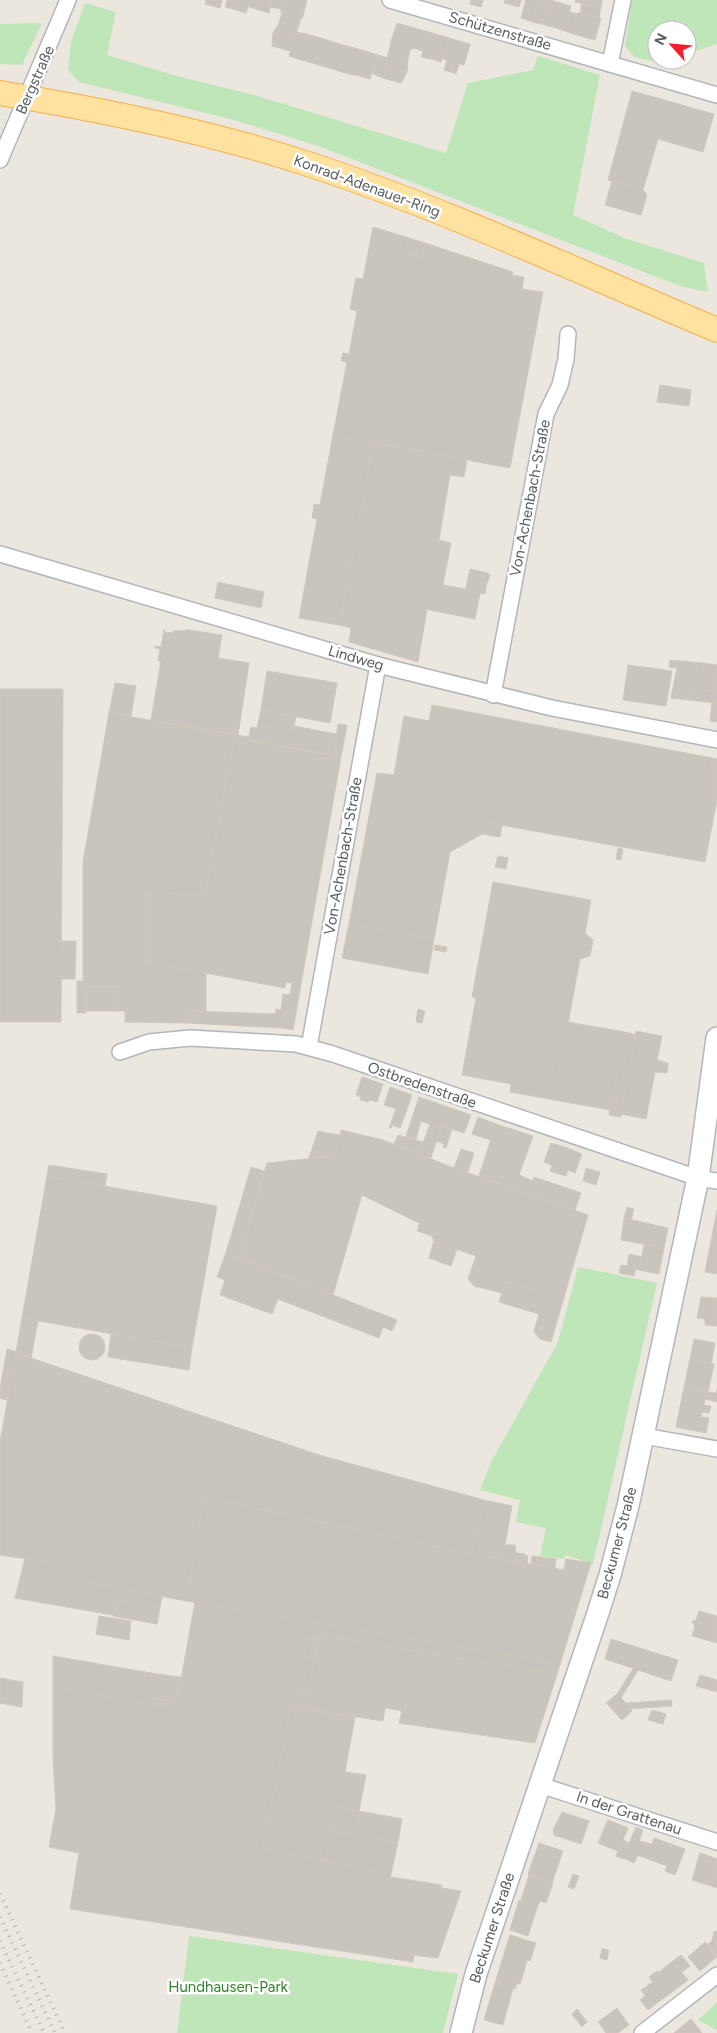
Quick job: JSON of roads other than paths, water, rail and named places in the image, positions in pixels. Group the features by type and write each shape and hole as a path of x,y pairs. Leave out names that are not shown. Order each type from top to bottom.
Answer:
{"main road":[{"name":"Konrad-Adenauer-Ring","path":"0,94 104,112 192,131 307,163 424,205 476,226 717,330"}],"street":[{"name":"Bergstraße","path":"0,160 68,0"},
{"name":"Schützenstraße","path":"390,0 717,95"},
{"path":"610,64 623,0"},
{"name":"Von-Achenbach-Straße","path":"494,695 546,414 560,385 566,358 568,334"},
{"name":"Lindweg","path":"0,554 378,665 494,695 588,716 717,740"},
{"name":"Von-Achenbach-Straße","path":"309,1047 378,665"},
{"name":"Ostbredenstraße","path":"120,1052 148,1042 184,1038 296,1044 707,1180"},
{"name":"Beckumer Straße","path":"461,2033 476,1974 610,1576 707,1180 717,1038"},
{"path":"644,1436 717,1449"},
{"name":"In der Grattenau","path":"540,1785 717,1842"},
{"path":"642,2033 717,1975"}],"railway":[{"path":"0,1894 65,2033"},
{"path":"0,1917 55,2033"},
{"path":"0,1941 44,2033"},
{"path":"0,1963 32,2033"}],"park label":[{"name":"Hundhausen-Park","path":"228,1987"}]}
